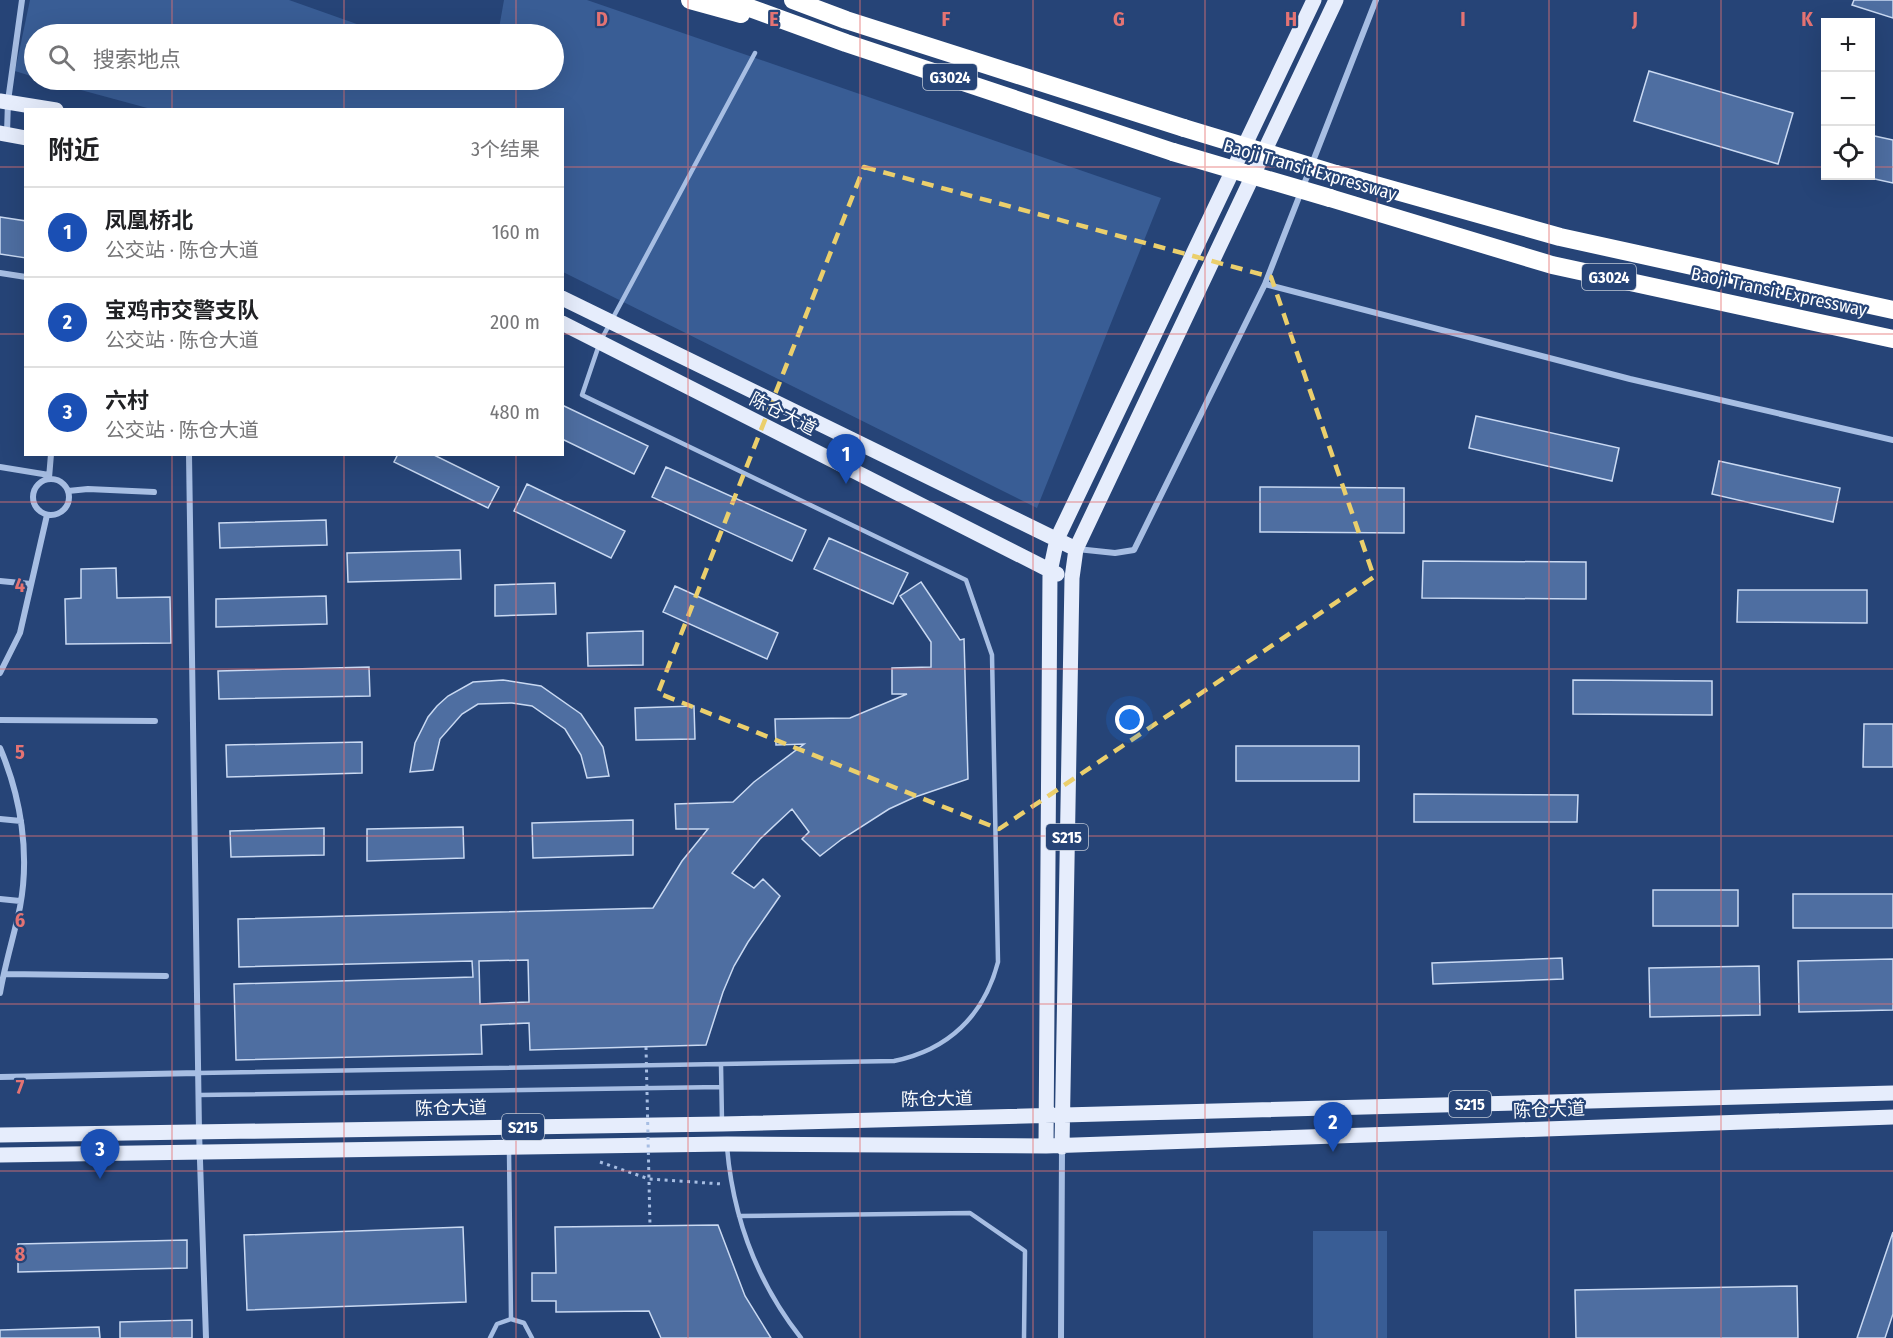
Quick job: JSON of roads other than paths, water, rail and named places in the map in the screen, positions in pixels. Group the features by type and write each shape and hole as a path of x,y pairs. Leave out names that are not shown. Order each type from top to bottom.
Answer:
{"highway":[{"path":"690,0 846,43"},
{"name":"Baoji Transit Expressway","path":"728,0 846,43 1173,152 1552,265 1893,339"},
{"name":"Baoji Transit Expressway","path":"793,0 846,20 1336,174 1560,237 1893,310"},
{"path":"814,0 846,20"}],"main road":[{"path":"1050,572 1058,539 1314,0"},
{"path":"564,299 1076,549 1336,0"},
{"path":"4,101 44,108"},
{"path":"3,134 24,138"},
{"name":"陈仓大道","path":"564,324 1050,572 1072,578"},
{"name":"S215","path":"1054,1146 1063,1114 1072,578 1076,549"},
{"name":"S215","path":"1050,572 1046,1116 1054,1146"},
{"name":"陈仓大道","path":"0,1135 722,1124 1893,1094"},
{"name":"陈仓大道","path":"0,1155 727,1144 1054,1146 1893,1117"}],"street":[{"path":"3,134 4,101 22,0"},
{"path":"1076,549 1115,553 1134,550 1265,284 1376,0"},
{"path":"0,273 24,277"},
{"path":"1265,284 1630,379 1893,440"},
{"path":"0,467 49,477 61,482 68,491 69,498 65,509 60,513 47,515 37,508 33,496 38,485 49,477 51,456"},
{"path":"189,456 199,1095 206,1338"},
{"path":"68,491 88,489 154,492"},
{"path":"0,673 3,657 20,633 47,515"},
{"path":"0,582 31,584"},
{"path":"0,720 155,721"},
{"path":"0,748 12,780 21,821 24,854 20,901 0,988"},
{"path":"0,819 21,821"},
{"path":"0,899 20,901"},
{"path":"4,974 166,976"},
{"path":"0,1077 199,1073"},
{"path":"1054,1146 1061,1338"}],"lane":[{"path":"199,1073 876,1062 910,1058 942,1044 969,1022 979,1008 994,978 998,962 992,655 966,580 582,395 600,342 755,53"},
{"path":"721,1065 722,1124"},
{"path":"199,1095 721,1087"},
{"path":"727,1144 732,1185 739,1216 761,1276 801,1338"},
{"path":"508,1147 511,1318"},
{"path":"739,1216 970,1213 1025,1251 1024,1338"},
{"path":"490,1338 497,1324 511,1318 524,1323 532,1338"}],"place":[{"name":"凤凰桥北","path":"846,484"},
{"name":"宝鸡市交警支队","path":"1333,1152"},
{"name":"六村","path":"100,1179"}]}
